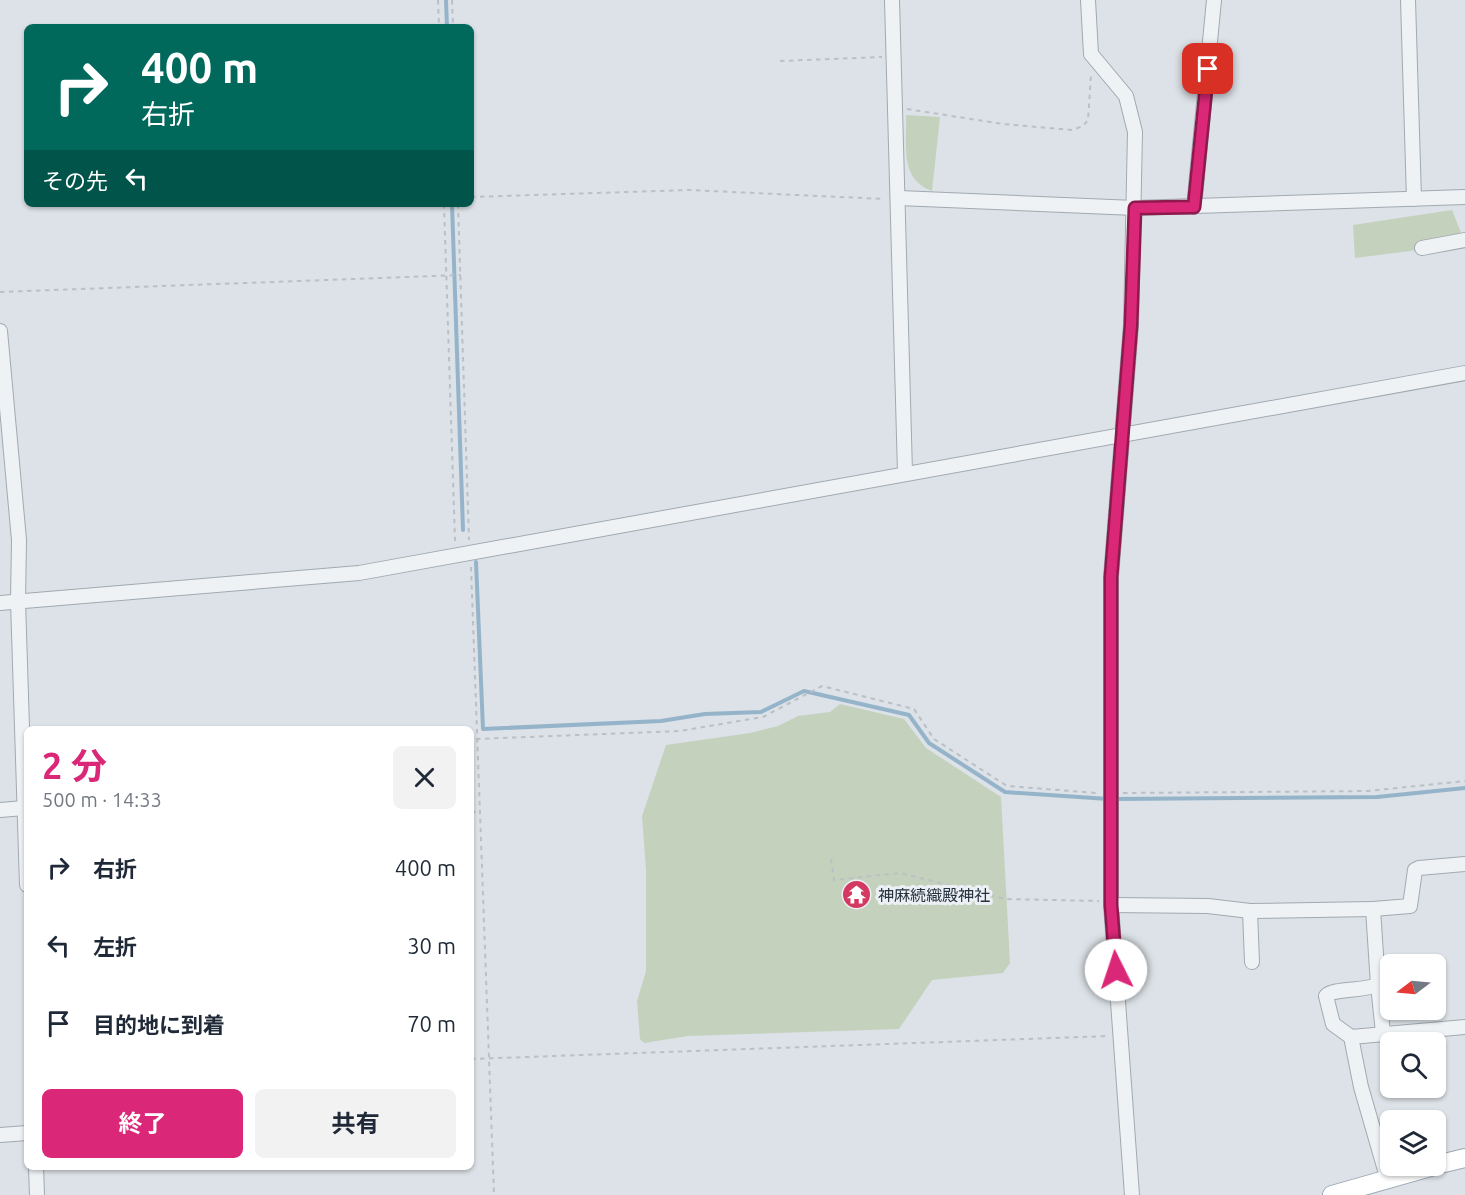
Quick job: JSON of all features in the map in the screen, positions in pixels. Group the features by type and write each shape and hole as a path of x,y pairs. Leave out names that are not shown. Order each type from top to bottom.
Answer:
{"main road":[{"path":"1446,1162 1465,1158"},
{"path":"1332,1195 1394,1176"}],"street":[{"path":"892,0 905,473"},
{"path":"1088,0 1089,44 1096,60 1126,96 1135,132 1131,325 1111,577 1111,903 1132,1195"},
{"path":"1194,207 1214,0"},
{"path":"1408,0 1414,199"},
{"path":"898,198 1135,208 1465,197"},
{"path":"1422,248 1465,240"},
{"path":"0,331 17,507 24,808 0,810"},
{"path":"0,603 358,573 1465,373"},
{"path":"1111,903 1208,906 1250,911 1373,909 1410,906 1415,870 1465,864"},
{"path":"1373,909 1383,1032"},
{"path":"1250,911 1252,962"},
{"path":"1378,985 1367,990 1331,992 1326,996 1333,1024 1351,1037 1380,1033"},
{"path":"1397,1032 1465,1027"},
{"path":"1351,1037 1361,1088 1387,1178"},
{"path":"0,1135 24,1133"},
{"path":"36,1170 37,1195"}],"path":[{"path":"438,0 439,24"},
{"path":"452,0 453,24"},
{"path":"780,61 894,56"},
{"path":"896,108 1003,124 1072,130 1083,126 1089,120 1091,70 1096,60"},
{"path":"474,197 689,190 898,198"},
{"path":"444,207 456,556"},
{"path":"458,207 494,1195"},
{"path":"0,291 459,276"},
{"path":"476,739 680,731 763,717 819,688 914,709 934,738 1007,786 1098,793 1111,798 1222,793 1357,791 1465,781"},
{"path":"474,812 480,812"},
{"path":"831,859 834,880 900,873 1005,899 1111,903"},
{"path":"474,1059 1120,1036"}],"green space":[{"path":"906,115 940,117 932,191 921,186 910,170 906,149"},
{"path":"1452,210 1462,235 1418,250 1355,258 1353,225"},
{"path":"840,704 904,719 926,748 1001,797 1010,963 1003,973 932,980 899,1029 688,1036 644,1043 640,1039 637,1001 646,971 646,870 642,816 666,745 750,733 778,726 798,716 830,712"}],"waterway":[{"path":"446,0 447,24"},
{"path":"452,207 463,530"},
{"path":"476,562 483,729 661,721 705,714 761,712 804,691 909,715 929,743 1005,792 1108,799"},
{"path":"1115,799 1377,797 1465,788"}],"place":[{"name":"神麻続織殿神社","path":"857,895"}],"route":[{"path":"1116,970 1111,905 1111,577 1131,325 1135,208 1194,207 1208,69"}]}
